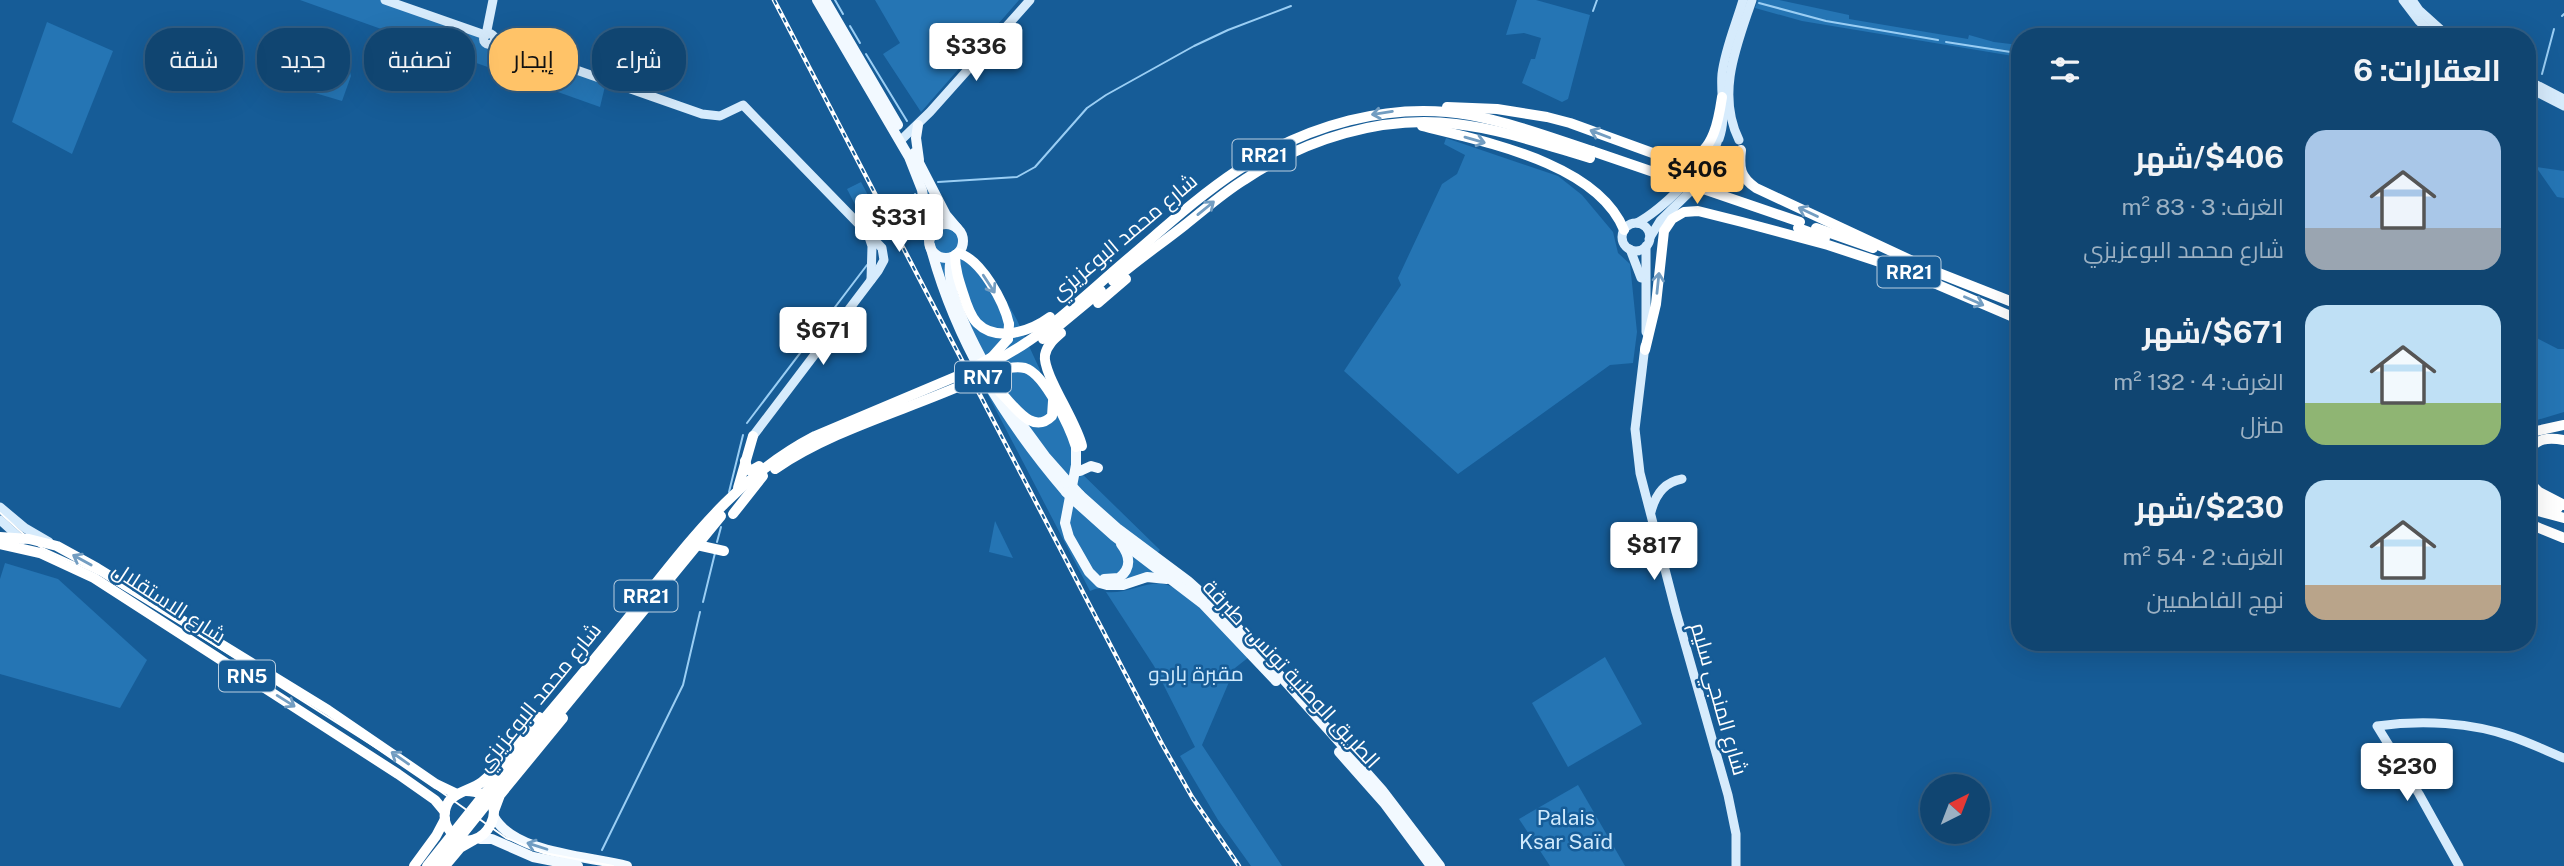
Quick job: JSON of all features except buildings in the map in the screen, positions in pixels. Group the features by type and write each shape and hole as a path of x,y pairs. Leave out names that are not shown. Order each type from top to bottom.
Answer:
{"highway":[{"path":"1409,110 1464,106 1514,111 1570,122 1658,155 1681,159 1702,152 1716,125 1722,97"},
{"name":"شارع محمد البوعزيزي","path":"995,364 1029,342 1182,220 1238,170 1300,137 1363,117 1409,110 1442,111 1488,119 1936,272 2011,302"},
{"name":"شارع محمد البوعزيزي","path":"1182,220 1244,179 1300,148 1362,129 1435,122 1474,127 1591,155"},
{"path":"1409,123 1515,152 1563,170 1578,178 1603,201 1624,230"},
{"path":"1740,145 1739,165 1742,175 1756,188 1936,272"},
{"path":"1658,155 1666,163 1685,170 1707,159"},
{"path":"1660,221 1676,210 1690,207 1707,209 1742,222"},
{"path":"1645,350 1656,304 1662,243 1668,224 1678,215 1690,210 1828,245 1907,271"},
{"path":"965,379 995,364 1008,339 1009,324 998,296 975,264 969,257 955,255 960,286 977,323 993,331 1018,332 1035,327 1135,246 1182,220"},
{"path":"1079,447 1077,428 1046,365 1046,352 1054,339 1124,281 1182,220"},
{"name":"شارع محمد البوعزيزي","path":"1799,225 2011,316"},
{"path":"995,364 1025,368 1032,372 1053,398 1079,447"},
{"name":"شارع محمد البوعزيزي","path":"613,643 707,521 738,488 794,447 839,425 965,379"},
{"name":"شارع محمد البوعزيزي","path":"427,866 697,545 730,507 764,476 798,454 965,379"},
{"path":"1000,392 1030,422 1036,423 1042,423 1052,416 1053,398"},
{"path":"2536,430 2564,419"},
{"path":"2536,431 2564,425"},
{"path":"738,488 753,436"},
{"path":"2536,442 2544,439 2564,440"},
{"path":"745,461 746,468 752,470 794,447"},
{"path":"733,514 764,476"},
{"path":"2536,489 2564,507"},
{"path":"2536,501 2564,507"},
{"path":"2536,510 2564,518"},
{"path":"2536,527 2564,538"},
{"name":"RN5","path":"0,537 20,538 57,546"},
{"name":"RN5","path":"0,544 40,553"},
{"path":"697,545 724,551"},
{"name":"شارع الاستقلال","path":"57,546 285,683 404,760 436,784 461,793"},
{"name":"شارع الاستقلال","path":"40,553 94,578 165,622 417,787 435,800 445,816"},
{"name":"RR21","path":"461,793 488,776 574,676 613,643"},
{"name":"RR21","path":"494,814 500,795 588,687 613,643"},
{"name":"شارع محمد البوعزيزي","path":"437,866 548,720"},
{"path":"414,866 436,836 450,801 461,793"},
{"name":"RN5","path":"461,793 480,794 491,804 494,814"},
{"path":"445,866 460,848 491,829 494,814"},
{"name":"RN5","path":"445,816 455,836 467,841 477,839"}],"main road":[{"name":"الطريق الوطنية تونس - طبرقة","path":"817,0 920,164 946,215 957,228"},
{"name":"الطريق الوطنية تونس - طبرقة","path":"825,0 903,139 922,190 930,242 951,312 990,391 1035,457 1114,536 1182,586 1214,614 1385,804 1431,866"},
{"path":"918,125 916,138 920,164"},
{"path":"955,255 938,256 930,242 935,229 941,225 957,228"},
{"name":"RN7","path":"955,255 963,244 962,234 957,228"},
{"name":"الطريق الوطنية تونس - طبرقة","path":"955,255 948,266 949,277 958,307 984,362 1000,392 1067,487"},
{"path":"1079,447 1080,471 1069,507 1070,528 1092,571 1108,580 1119,578 1129,564 1126,551 1114,536"},
{"path":"1079,447 1065,523 1069,537 1089,572 1107,586 1155,577 1163,577 1182,586"},
{"path":"1080,471 1091,466 1098,468"},
{"name":"الطريق الوطنية تونس - طبرقة","path":"1078,499 1188,580 1228,617 1382,790 1440,866"},
{"name":"RN5","path":"494,814 508,834 524,842 544,849 627,866"},
{"name":"RN5","path":"477,839 492,839 533,857 578,866"}],"street":[{"path":"385,0 489,38"},
{"path":"490,28 493,0"},
{"path":"903,139 1030,0"},
{"path":"1624,230 1655,210 1707,159 1718,141 1724,125 1723,71 1743,0"},
{"path":"1630,249 1638,251 1647,243 1660,221 1719,163 1737,156 1740,145 1731,115 1729,76 1752,0"},
{"path":"2403,0 2427,28"},
{"path":"2412,0 2439,28"},
{"path":"578,70 702,114 720,116 743,105 867,232 872,246 871,280 753,436"},
{"path":"2536,85 2564,99"},
{"path":"2536,92 2564,106"},
{"path":"1718,141 1729,134 1740,145"},
{"path":"1718,141 1720,154 1730,158"},
{"path":"1637,223 1645,227 1647,243"},
{"name":"شارع المنجي سليم","path":"1624,230 1622,239 1630,249 1645,293"},
{"name":"شارع المنجي سليم","path":"1647,243 1645,350 1635,429 1640,473 1728,795 1737,834 1738,864"},
{"path":"1650,514 1654,501 1665,486 1682,479"},
{"path":"0,508 25,528 57,546"},
{"path":"0,520 40,553"},
{"path":"2459,866 2377,726 2399,723 2464,725 2511,736 2564,758"}],"green space":[{"path":"300,0 381,0 458,28 379,28"},
{"path":"875,0 1019,0 921,112 883,54 900,43"},
{"path":"1517,0 1536,0 1590,15 1568,99 1562,102 1522,83 1531,59 1535,59 1541,38 1524,33 1506,35"},
{"path":"1758,0 1779,0 1849,15 1849,19 1968,39 1969,35 2011,44 2011,56 1802,21 1755,8"},
{"path":"47,22 113,51 72,154 12,122"},
{"path":"475,34 489,39 489,67 475,62"},
{"path":"578,72 592,77 592,91 604,91 600,107 555,91 578,91"},
{"path":"308,91 346,91 342,101"},
{"path":"1446,138 1558,176 1582,195 1613,232 1618,253 1630,264 1637,332 1633,363 1610,365 1458,474 1344,371 1401,285 1398,278 1442,184 1457,174 1465,155 1444,144"},
{"path":"2536,167 2564,171 2564,198 2557,197"},
{"path":"861,182 877,212 863,220 847,189"},
{"path":"930,190 957,232 967,255 1001,292 1017,320 1040,370 1040,381 1071,441 1073,465 1160,550 1149,564 1163,580 1117,590 1101,588 1090,591 970,360 933,242 927,191"},
{"path":"2536,338 2558,349 2564,349 2564,412 2536,420"},
{"path":"995,521 1013,558 989,552"},
{"path":"5,563 58,579 147,660 120,708 0,674 0,579"},
{"name":"مقبرة باردو","path":"1160,583 1184,593 1197,603 1249,657 1235,668 1202,745 1282,866 1251,866 1218,820 1180,756 1195,747 1154,666 1106,592 1120,592"},
{"path":"1605,657 1642,724 1568,767 1532,703"},
{"name":"Palais Ksar Saïd","path":"1578,785 1625,866 1550,866 1519,819"}],"waterway":[{"path":"835,0 843,14"},
{"path":"1593,11 1597,0"},
{"path":"1759,3 1826,21 1938,40"},
{"path":"938,182 1017,177 1035,167 1087,108 1106,95 1194,46 1291,6"},
{"path":"850,26 860,43"},
{"path":"2542,74 2554,29"},
{"path":"1946,42 2011,52"},
{"path":"866,54 907,121"},
{"path":"903,216 915,194"},
{"path":"887,237 891,233"},
{"path":"747,423 867,265"},
{"path":"729,492 743,435"},
{"path":"717,542 721,527"},
{"path":"703,602 715,553"},
{"path":"602,850 683,685 700,612"}],"tram line":[{"path":"0,513 42,548 99,574 161,611 402,764 506,838 544,853 613,866"}],"railway":[{"path":"774,0 1162,744 1192,797 1239,866"}]}
